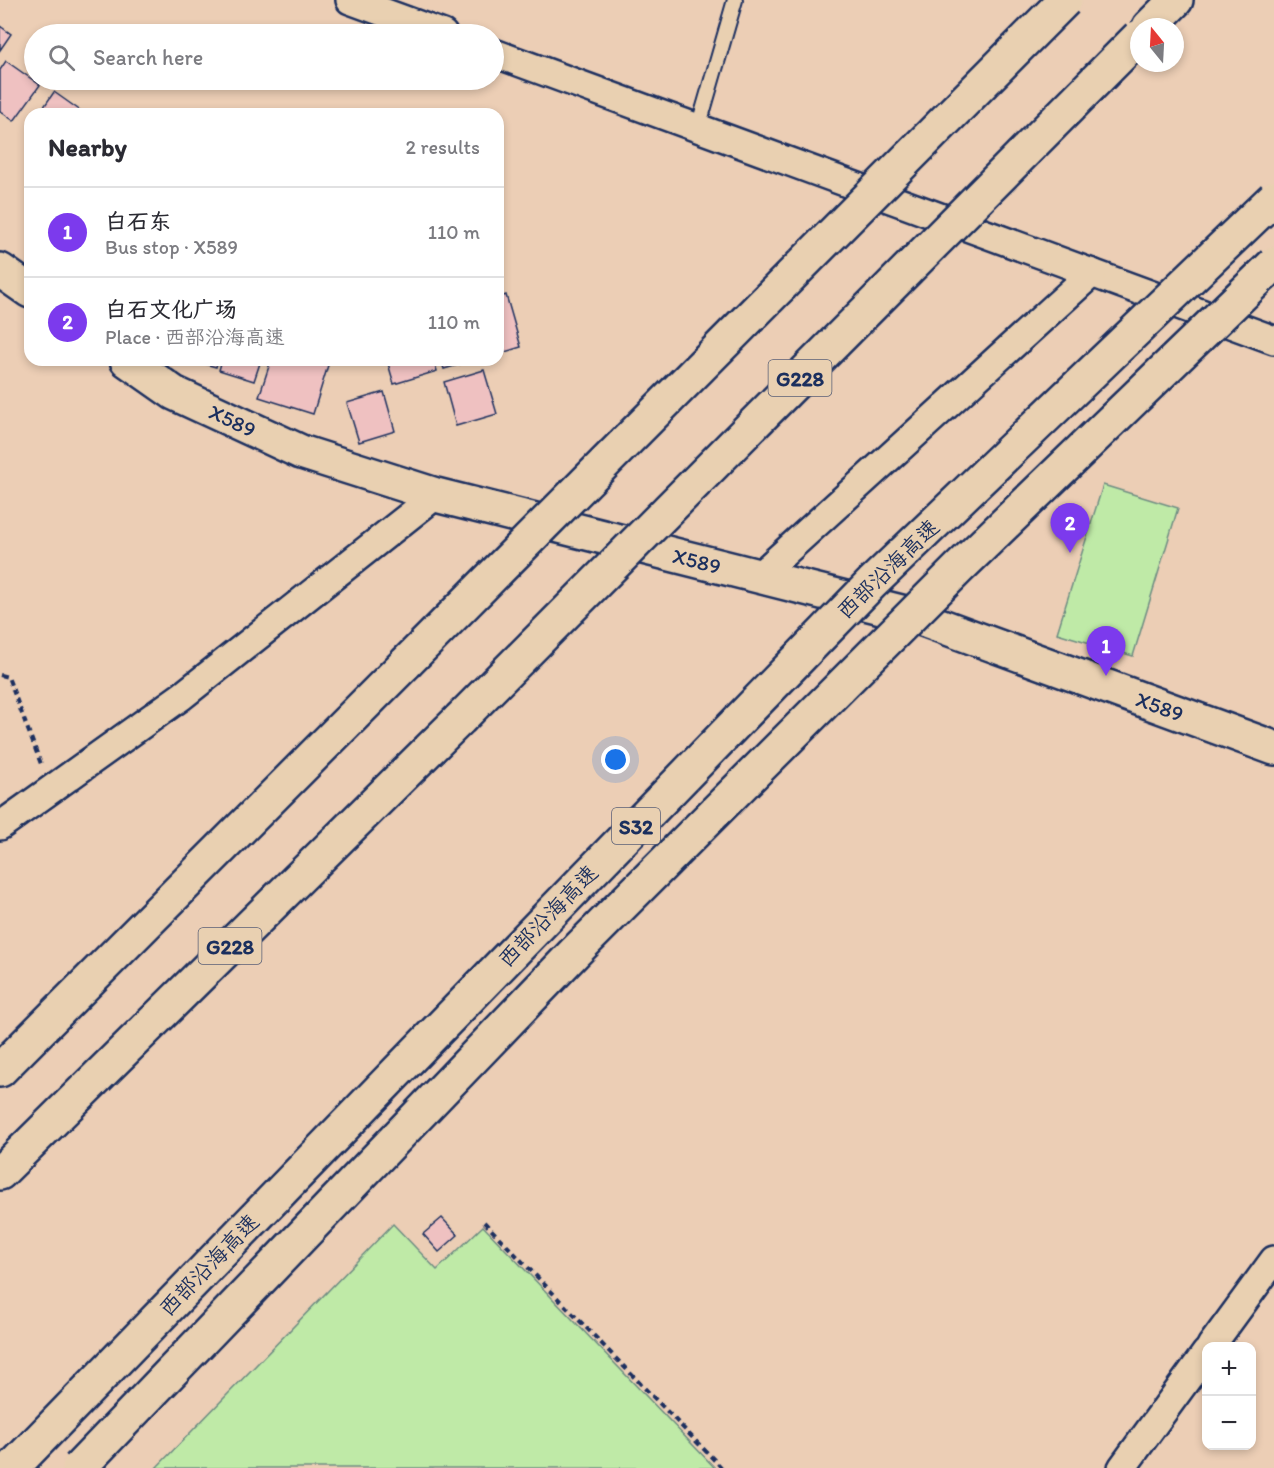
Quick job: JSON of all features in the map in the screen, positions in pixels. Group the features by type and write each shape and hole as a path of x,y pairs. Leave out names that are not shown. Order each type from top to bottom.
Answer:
{"main road":[{"path":"0,1070 1065,0"},
{"path":"1158,18 1176,0"},
{"name":"G228","path":"0,1173 460,719 1130,46"},
{"name":"西部沿海高速","path":"12,1468 872,583 1274,198"},
{"name":"西部沿海高速","path":"79,1468 592,935 959,568 1274,264"},
{"path":"0,270 24,287"},
{"name":"X589","path":"136,366 174,393 301,452 436,495 909,614 1274,748"}],"street":[{"path":"350,0 416,24"},
{"path":"504,57 1274,340"},
{"path":"759,576 1092,273"},
{"path":"84,1468 909,614 1060,466"},
{"path":"0,826 182,696 436,495"},
{"path":"1215,1342 1274,1260"},
{"path":"1122,1468 1202,1358"}],"lane":[{"path":"698,128 735,0"}],"path":[{"path":"0,675 8,677 51,789"},
{"path":"484,1222 722,1468"}],"green space":[{"path":"1103,485 1178,508 1133,656 1057,633"},
{"path":"393,1224 437,1270 483,1226 715,1468 156,1468"}],"building":[{"path":"0,26 11,34 0,50"},
{"path":"6,61 24,74 24,90 36,90 14,121 0,111 0,70"},
{"path":"54,92 77,108 43,108"},
{"path":"506,295 521,347 504,352 504,296"},
{"path":"220,366 259,366 254,381 219,370"},
{"path":"269,366 328,366 313,414 259,397"},
{"path":"389,366 436,366 437,371 394,384"},
{"path":"484,370 497,414 456,426 444,382"},
{"path":"384,392 395,431 359,442 347,403"},
{"path":"442,1218 458,1235 439,1252 423,1234"}],"place":[{"name":"白石文化广场","path":"1070,553"},
{"name":"白石东","path":"1106,676"}]}
